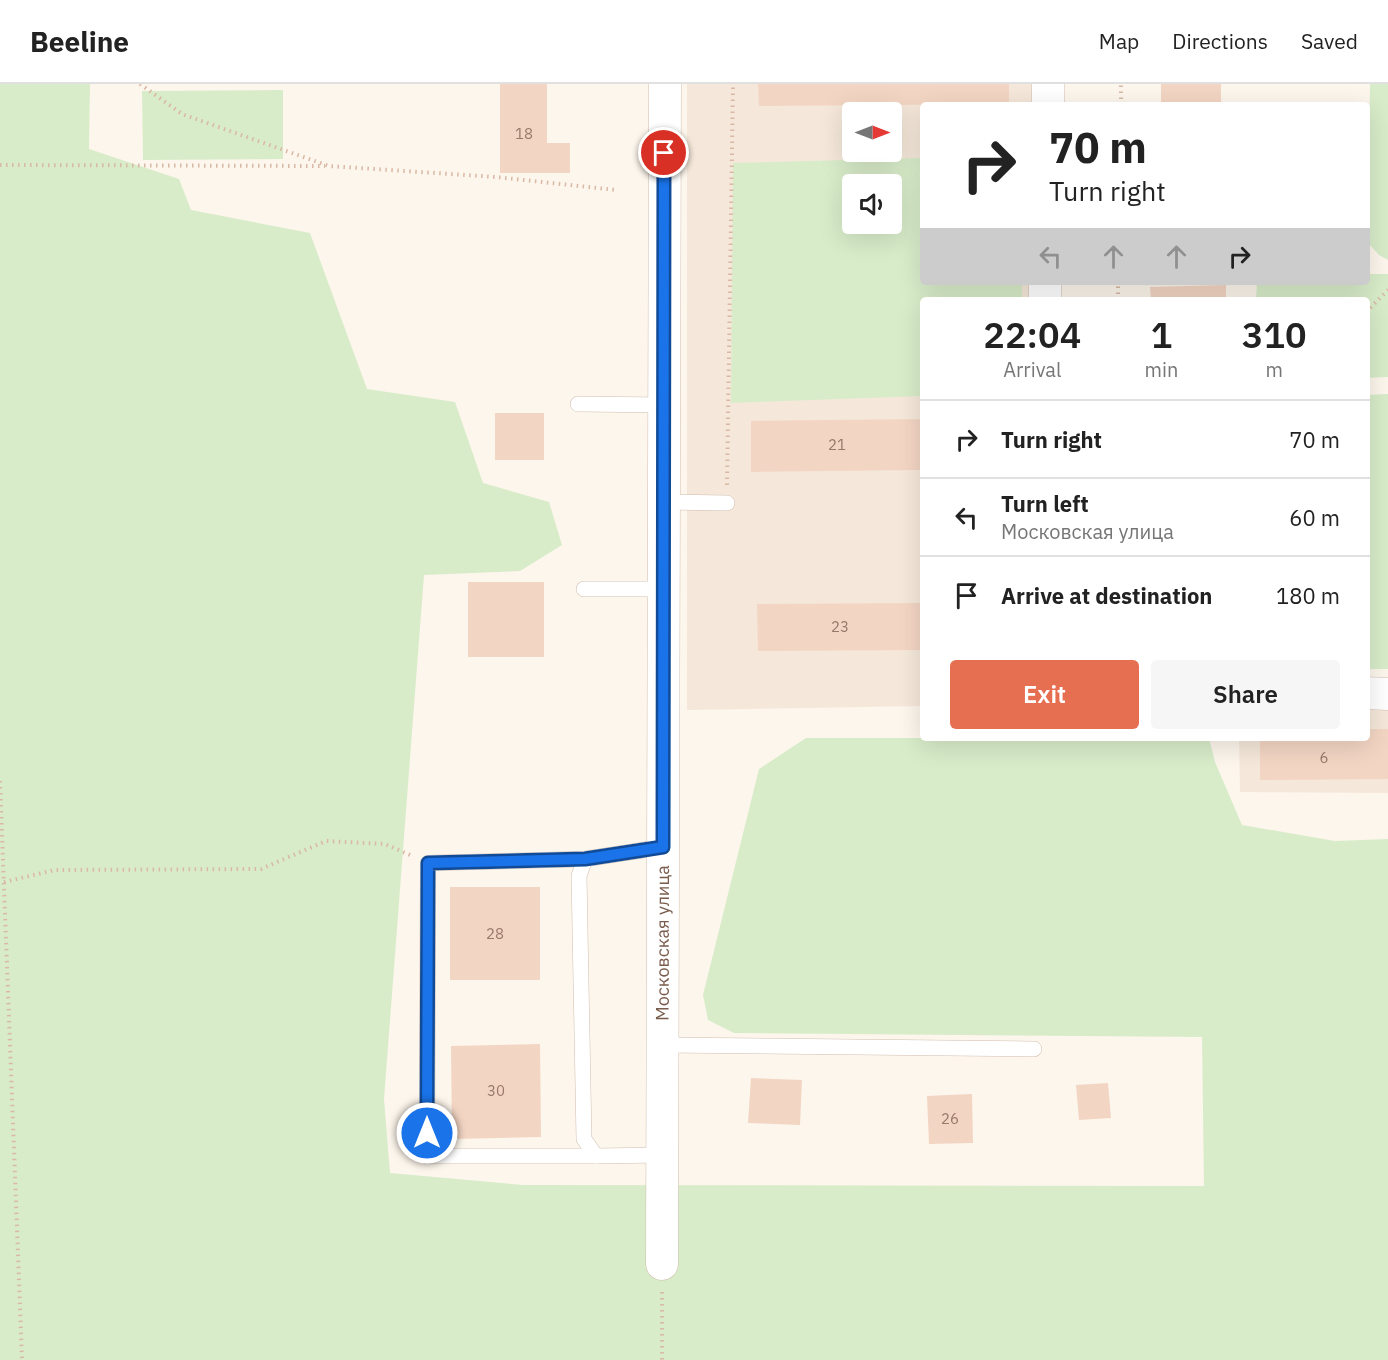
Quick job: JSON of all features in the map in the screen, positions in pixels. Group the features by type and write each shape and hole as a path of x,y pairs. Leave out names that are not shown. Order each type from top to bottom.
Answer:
{"street":[{"name":"Московская улица","path":"662,1264 665,84"},
{"path":"1048,84 1048,102"},
{"path":"1370,693 1388,694"}],"lane":[{"path":"578,404 664,405"},
{"path":"664,502 727,502"},
{"path":"584,589 663,589"},
{"path":"663,847 585,859 428,863 427,1156 663,1155"},
{"path":"585,859 579,876 584,1139 597,1156"},
{"path":"663,1045 1034,1049"}],"path":[{"path":"141,84 182,114 329,166"},
{"path":"727,502 733,84"},
{"path":"1120,102 1121,84"},
{"path":"0,165 329,166 496,177 616,190"},
{"path":"1370,308 1388,290"},
{"path":"0,781 22,1360"},
{"path":"4,882 55,870 261,869 326,841 385,843 428,863"},
{"path":"662,1264 662,1360"}],"shaded area":[{"path":"687,84 1033,84 1033,102 920,102 920,285 1032,285 1032,297 920,297 920,706 687,710"},
{"path":"1370,707 1388,707 1388,793 1240,792 1239,741 1370,741"}],"green space":[{"path":"0,84 90,84 89,149 179,179 191,210 310,233 367,389 455,402 483,483 549,502 562,545 520,571 424,575 384,1099 390,1173 523,1185 1204,1186 1202,1037 734,1033 708,1020 703,995 759,769 806,738 920,738 920,741 1210,741 1215,762 1242,825 1335,841 1388,839 1388,1360 0,1360"},
{"path":"1370,84 1388,84 1388,260 1379,255 1370,245"},
{"path":"283,90 283,159 143,160 142,91"},
{"path":"920,158 920,285 1022,285 1022,297 920,297 920,396 731,403 733,163 842,160 842,162 902,162 902,159"},
{"path":"1370,274 1388,274 1388,377 1370,378 1370,297 1256,297 1257,285 1370,285"},
{"path":"1388,394 1388,669 1370,669 1370,395"}],"building":[{"path":"500,84 547,84 547,143 570,143 570,173 500,173"},
{"path":"758,84 1009,84 1009,102 920,102 920,105 902,105 902,102 842,102 842,105 759,106"},
{"path":"1161,84 1221,84 1221,102 1161,102"},
{"path":"1226,285 1226,297 1151,297 1150,287"},
{"path":"495,413 544,413 544,460 495,460"},
{"path":"920,419 920,470 751,472 751,421"},
{"path":"468,582 544,582 544,657 468,657"},
{"path":"920,603 920,650 758,651 757,604"},
{"path":"1370,729 1388,729 1388,779 1260,780 1260,741 1370,741"},
{"path":"450,887 540,887 540,980 450,980"},
{"path":"540,1044 541,1137 452,1139 451,1046"},
{"path":"751,1078 802,1080 800,1125 748,1123"},
{"path":"1108,1083 1111,1118 1079,1120 1076,1085"},
{"path":"972,1094 973,1143 929,1144 927,1096"}],"route":[{"path":"427,1133 428,863 585,859 663,847 664,153"}]}
